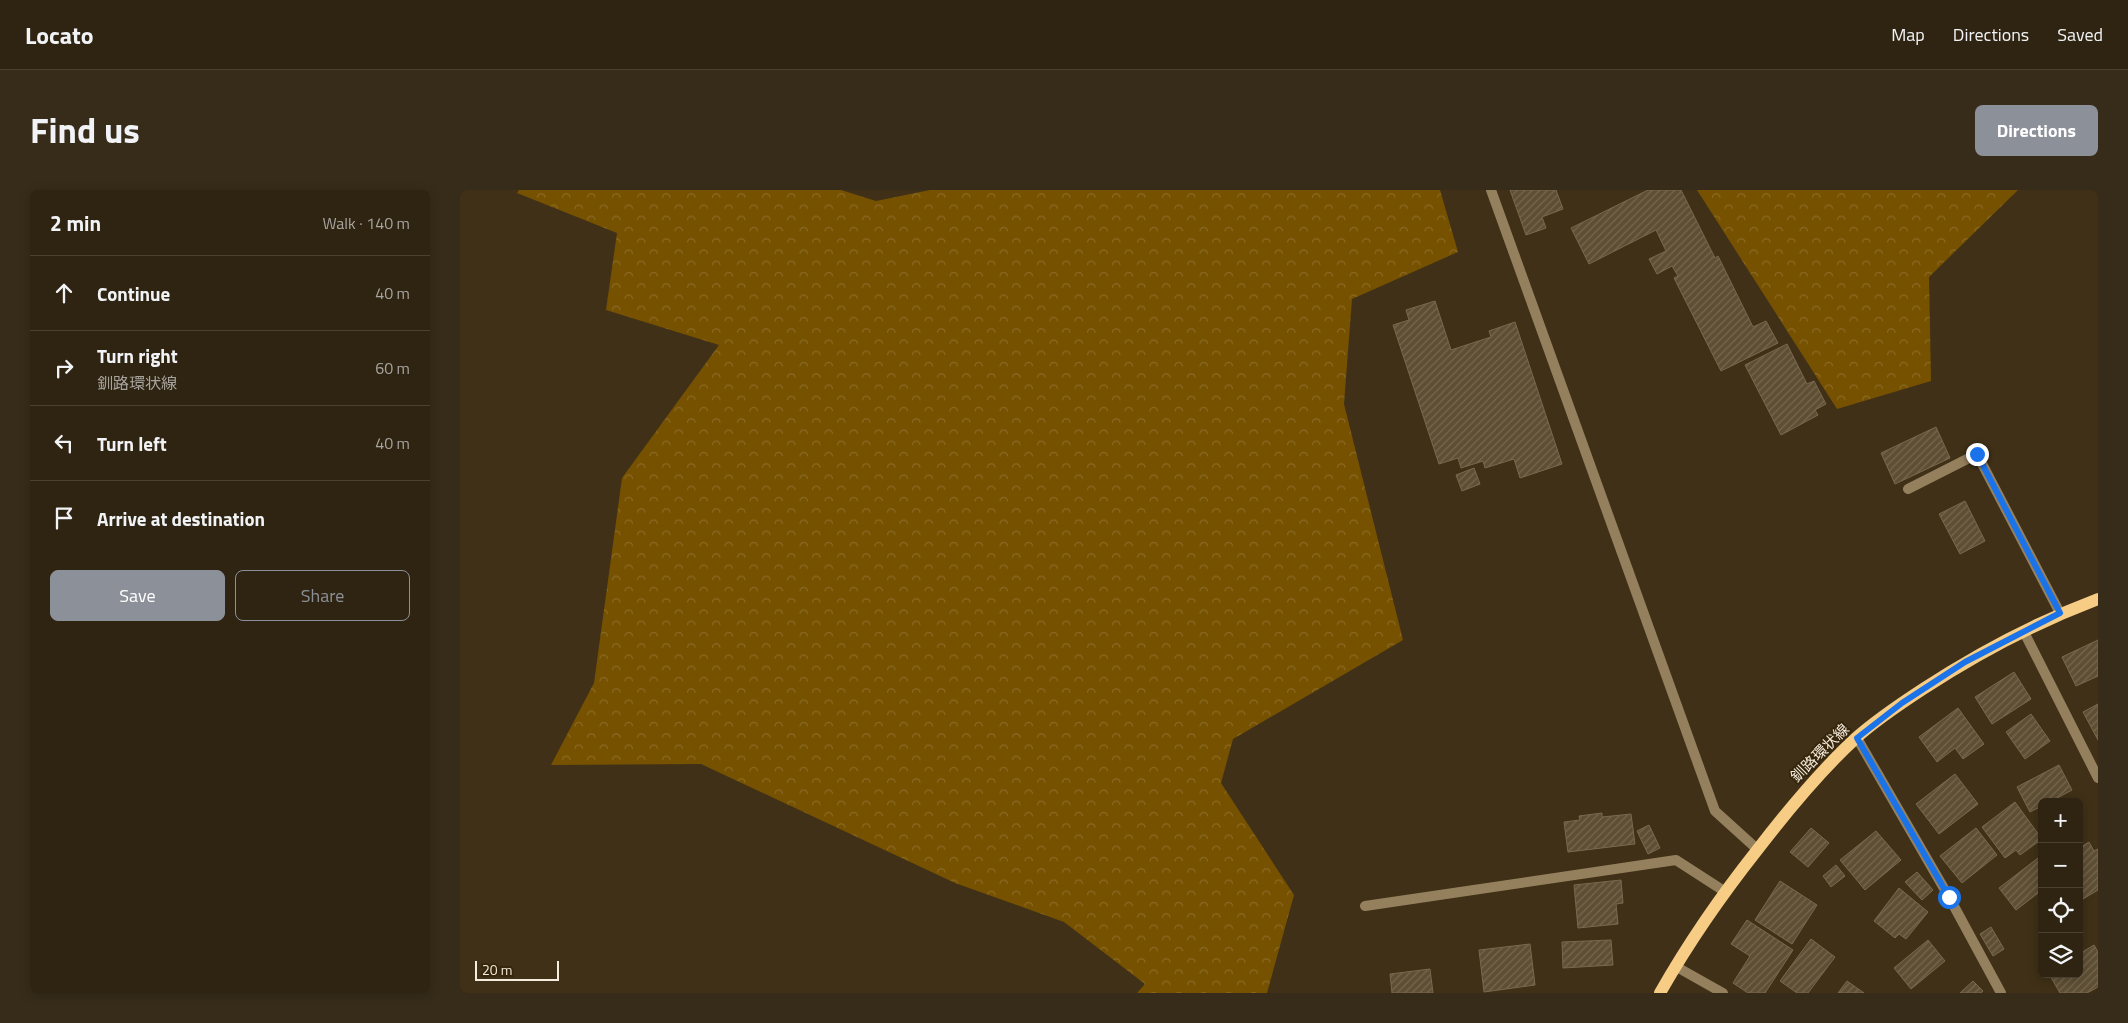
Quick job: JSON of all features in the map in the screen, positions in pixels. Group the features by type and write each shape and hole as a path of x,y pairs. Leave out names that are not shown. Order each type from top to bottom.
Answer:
{"main road":[{"name":"釧路環状線","path":"1660,993 1702,922 1724,891 1797,798 1857,738 1902,703 1965,662 2060,613 2098,599"}],"street":[{"path":"1491,190 1715,811 1757,849"},
{"path":"1908,489 1977,454 2060,613"},
{"path":"2024,632 2098,778"},
{"path":"1857,738 1949,897 2001,993"},
{"path":"1365,906 1676,860 1724,891"},
{"path":"1675,966 1722,993"}],"green space":[{"path":"519,190 841,190 876,201 930,190 1440,190 1458,252 1352,299 1344,404 1403,640 1233,739 1221,783 1294,895 1267,993 1137,993 1145,984 1064,922 955,883 701,764 551,765 594,683 622,478 719,345 606,310 617,233 517,193"},
{"path":"1697,190 2018,190 1929,277 1931,381 1837,409"}],"building":[{"path":"1510,190 1556,190 1563,209 1542,217 1546,228 1526,235"},
{"path":"1648,190 1681,190 1715,258 1718,256 1753,327 1766,321 1778,343 1721,371 1674,278 1678,276 1672,266 1657,274 1649,259 1666,251 1656,230 1589,264 1571,228"},
{"path":"1435,301 1451,350 1491,337 1489,331 1515,322 1562,464 1520,478 1514,459 1485,468 1483,461 1461,468 1458,458 1439,464 1393,325 1409,320 1406,310"},
{"path":"1787,344 1807,384 1814,381 1826,404 1815,410 1818,415 1781,435 1745,365"},
{"path":"1936,427 1950,458 1895,484 1881,453"},
{"path":"1474,468 1480,484 1462,491 1456,475"},
{"path":"1965,501 1985,541 1960,554 1939,514"},
{"path":"2098,640 2098,676 2076,686 2062,657"},
{"path":"2014,672 2031,699 1992,724 1975,697"},
{"path":"2098,704 2098,740 2083,712"},
{"path":"1958,708 1984,744 1963,759 1955,748 1937,762 1919,737"},
{"path":"2031,714 2050,741 2025,759 2006,732"},
{"path":"2059,765 2072,790 2057,798 2038,798 2038,808 2030,812 2017,787"},
{"path":"1955,774 1978,804 1939,834 1916,804"},
{"path":"2015,802 2038,834 2038,842 2020,855 2016,850 2005,858 1982,827"},
{"path":"1602,813 1602,817 1631,814 1635,844 1568,852 1564,822 1580,820 1579,816"},
{"path":"1649,825 1660,848 1648,854 1637,831"},
{"path":"1811,828 1829,843 1808,867 1790,852"},
{"path":"1976,828 1997,855 1962,883 1940,856"},
{"path":"1876,831 1901,860 1865,890 1840,860"},
{"path":"2089,842 2094,851 2098,849 2098,890 2083,899 2083,888 2083,846"},
{"path":"2038,858 2038,893 2016,910 1999,888"},
{"path":"1836,865 1845,876 1831,887 1823,876"},
{"path":"1917,872 1933,890 1922,900 1905,882"},
{"path":"1621,880 1623,903 1616,904 1618,924 1578,928 1574,885"},
{"path":"1780,881 1817,905 1792,944 1755,920"},
{"path":"1899,888 1928,912 1906,939 1899,934 1895,938 1874,921"},
{"path":"1747,920 1793,950 1765,993 1748,993 1733,983 1750,956 1731,944"},
{"path":"1991,927 2004,949 1993,956 1980,934"},
{"path":"1811,939 1835,957 1808,993 1797,993 1780,981"},
{"path":"1611,940 1613,965 1563,968 1562,942"},
{"path":"1928,940 1945,961 1911,989 1894,968"},
{"path":"1530,944 1535,985 1484,992 1479,950"},
{"path":"2094,945 2098,952 2098,987 2087,993 2060,993 2051,978 2083,978 2083,952"},
{"path":"1430,969 1433,993 1392,993 1390,974"},
{"path":"1847,981 1864,993 1838,993"},
{"path":"1973,981 1983,991 1981,993 1960,993"}],"route":[{"path":"1949,897 1857,738 1902,703 1965,662 2060,613 1977,454"}]}
